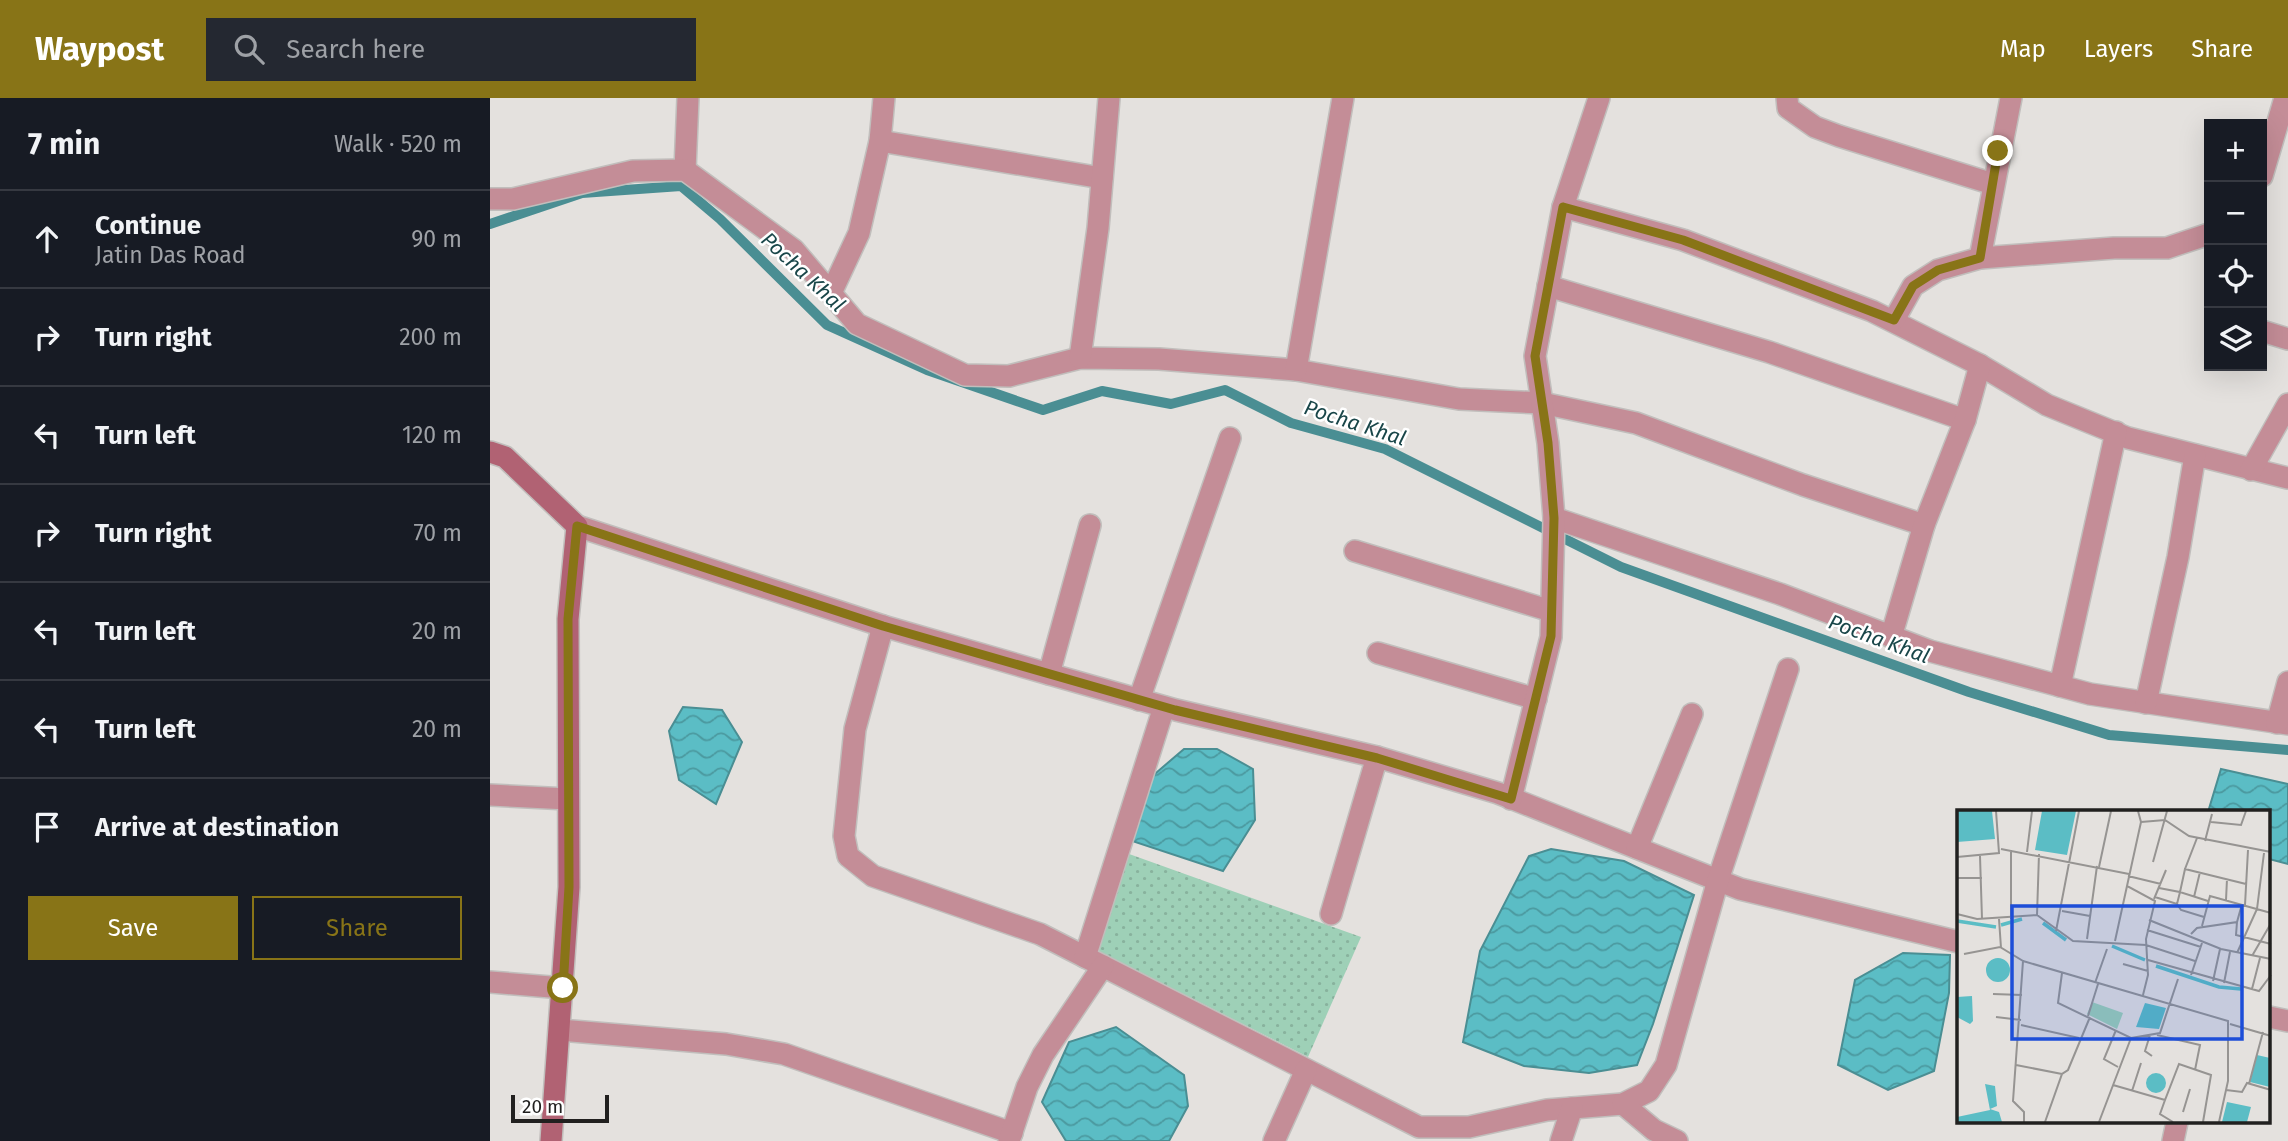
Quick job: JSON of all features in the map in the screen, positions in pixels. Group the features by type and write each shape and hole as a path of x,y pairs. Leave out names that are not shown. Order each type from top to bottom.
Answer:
{"street":[{"path":"685,170 688,98"},
{"path":"831,293 859,233 880,141 884,98"},
{"path":"1080,358 1110,98"},
{"path":"1296,370 1343,98"},
{"path":"1511,799 1551,636 1553,527 1535,356 1563,207 1599,98"},
{"path":"1787,98 1788,108 1815,127 1993,184"},
{"path":"1980,258 2011,98"},
{"path":"2267,160 2286,98"},
{"path":"880,141 1102,178"},
{"path":"490,199 513,199 634,171 685,170 794,250 857,324 965,374 1009,376 1080,358 1160,359 1296,370 1446,397 1542,403 1636,423 1924,525"},
{"path":"1563,207 1683,240 1894,320 1980,365 2047,405 2116,432 2288,478"},
{"path":"1894,320 1913,286 1938,270 1980,258 2114,248 2167,248 2204,235"},
{"path":"1548,286 1769,352 1965,419"},
{"path":"2267,333 2288,339"},
{"path":"1891,636 1924,525 1965,419 1980,365"},
{"path":"2251,470 2288,404"},
{"path":"2060,686 2116,432"},
{"path":"1139,700 1230,438"},
{"path":"490,452 505,457 577,526 883,626 1164,707 1377,758 1511,799 1740,889 1957,942"},
{"path":"2146,703 2178,557 2195,455"},
{"path":"1049,674 1090,525"},
{"path":"551,1141 569,887 568,619 577,526"},
{"path":"1553,527 1780,594 1930,651 2060,686 2146,703 2283,724 2288,682"},
{"path":"1355,551 1551,611"},
{"path":"883,626 855,729 844,836 848,856 873,876 1040,934 1306,1070 1417,1134 1469,1128 1547,1110 1623,1104 1649,1091 1666,1065 1718,880 1788,668"},
{"path":"1378,653 1536,699"},
{"path":"560,1030 726,1044 784,1054 1010,1137 1027,1087 1094,962 1164,707"},
{"path":"1637,848 1692,714"},
{"path":"1331,914 1377,758"},
{"path":"490,795 568,799"},
{"path":"490,982 563,988"},
{"path":"2270,1017 2288,1021"},
{"path":"1274,1141 1306,1070"},
{"path":"1623,1104 1654,1130 1677,1141"},
{"path":"1561,1141 1572,1108"}],"green space":[{"path":"1118,850 1361,937 1308,1057 1080,942"}],"water":[{"path":"683,707 722,710 742,742 716,804 679,780 669,731"},
{"path":"1184,749 1217,749 1253,769 1255,820 1223,871 1123,838 1150,778"},
{"path":"2221,769 2288,784 2288,864 2270,859 2270,810 2209,810"},
{"path":"1551,849 1624,861 1694,895 1653,1024 1637,1065 1589,1073 1524,1066 1463,1042 1480,951 1529,856"},
{"path":"1903,953 1950,955 1949,993 1934,1071 1888,1090 1838,1065 1855,980"},
{"path":"1116,1027 1184,1075 1188,1106 1169,1141 1066,1141 1042,1102 1069,1042"}],"waterway":[{"name":"Pocha Khal","path":"490,224 582,193 681,186 720,219 827,325 927,370 1043,410 1102,391 1171,404 1225,390 1291,423 1385,449 1621,567 1969,692 2109,735 2288,750"}],"route":[{"path":"563,988 569,887 568,619 577,526 883,626 1175,710 1377,758 1511,799 1551,636 1554,518 1548,443 1535,356 1563,207 1683,240 1894,320 1913,286 1938,270 1980,258 1998,151"}]}
